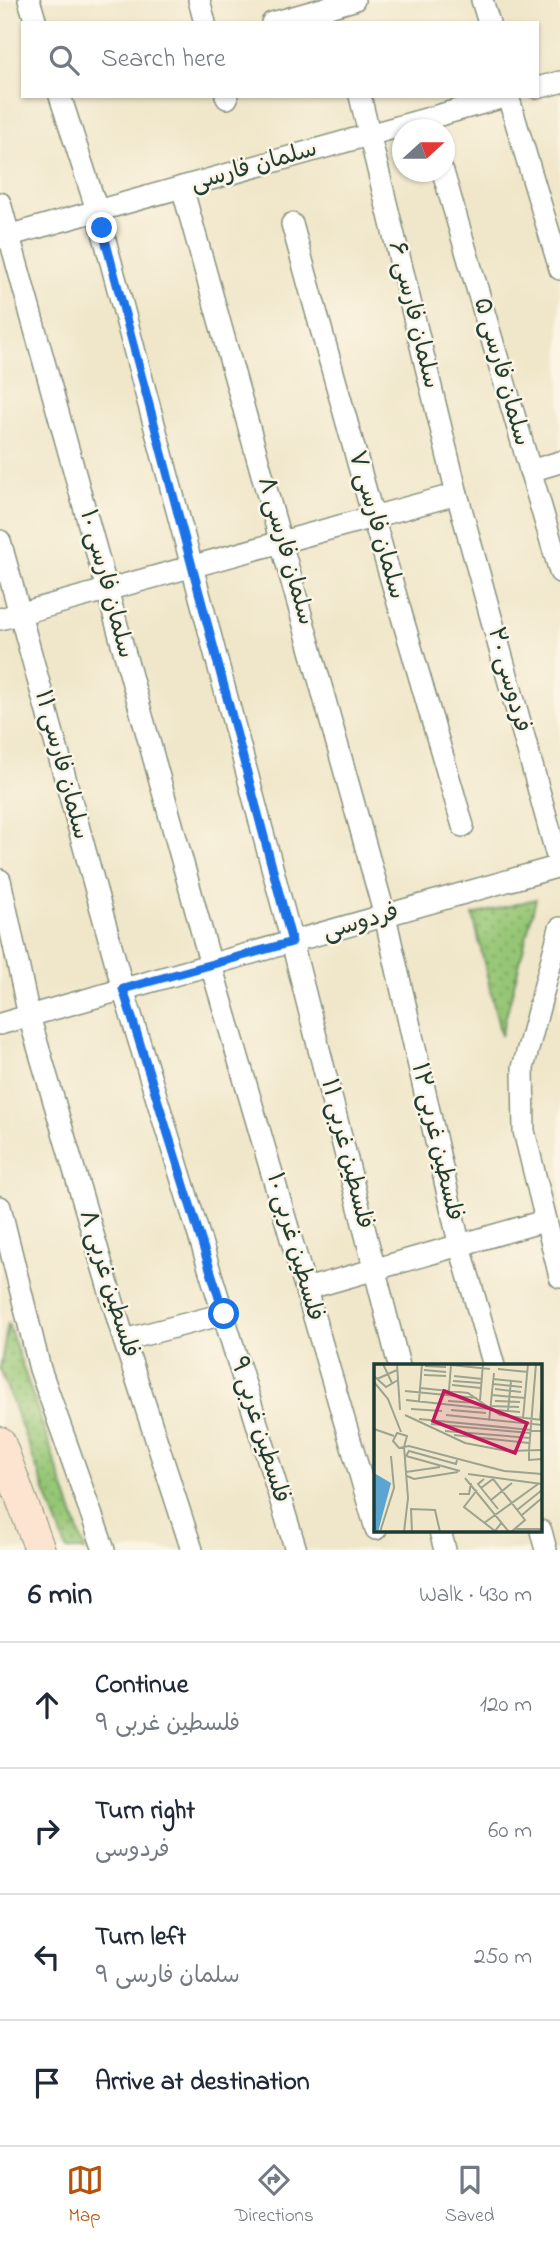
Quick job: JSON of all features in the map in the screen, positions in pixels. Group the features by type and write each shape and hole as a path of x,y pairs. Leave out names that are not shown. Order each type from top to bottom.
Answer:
{"main road":[{"path":"0,1442 40,1550"}],"street":[{"path":"29,0 35,21"},
{"path":"199,0 204,21"},
{"path":"482,0 488,21"},
{"path":"281,21 343,7"},
{"path":"539,87 560,82"},
{"name":"فلسطین غربی ۱۱","path":"61,98 97,211 292,942 398,1364"},
{"name":"سلمان فارسی ۶","path":"360,98 457,494"},
{"name":"سلمان فارسی","path":"443,119 502,98"},
{"path":"509,98 560,269"},
{"name":"سلمان فارسی","path":"5,236 392,131"},
{"name":"سلمان فارسی ۵","path":"446,182 560,572"},
{"name":"سلمان فارسی ۸","path":"182,187 385,916"},
{"name":"سلمان فارسی ۱۰","path":"0,202 5,236 211,965"},
{"name":"سلمان فارسی ۷","path":"292,224 373,517 463,825"},
{"path":"530,471 560,462"},
{"path":"10,616 457,494"},
{"name":"فردوسی ۲۰","path":"457,494 560,867"},
{"name":"سلمان فارسی ۱۱","path":"0,541 10,616 123,989"},
{"name":"فردوسی","path":"0,1024 560,867"},
{"name":"فلسطین غربی ۸","path":"0,880 29,1016 124,1340 192,1550"},
{"name":"فلسطین غربی ۱۲","path":"385,916 459,1243 493,1364"},
{"path":"560,928 523,1068 524,1131 544,1221 560,1277"},
{"name":"فلسطین غربی ۱۰","path":"211,965 374,1523"},
{"name":"فلسطین غربی ۹","path":"123,989 296,1550"},
{"path":"0,1207 9,1282 104,1550"},
{"path":"306,1289 459,1243 544,1221"},
{"path":"124,1340 224,1314"},
{"name":"فلسطین غربی ۱۰","path":"377,1532 382,1550"},
{"path":"440,1532 445,1550"},
{"path":"541,1532 546,1550"}],"green space":[{"path":"536,899 501,1036 473,915"},
{"path":"8,1323 85,1550 67,1550 0,1369"}],"route":[{"path":"102,228 292,942 123,989 224,1314"}]}
